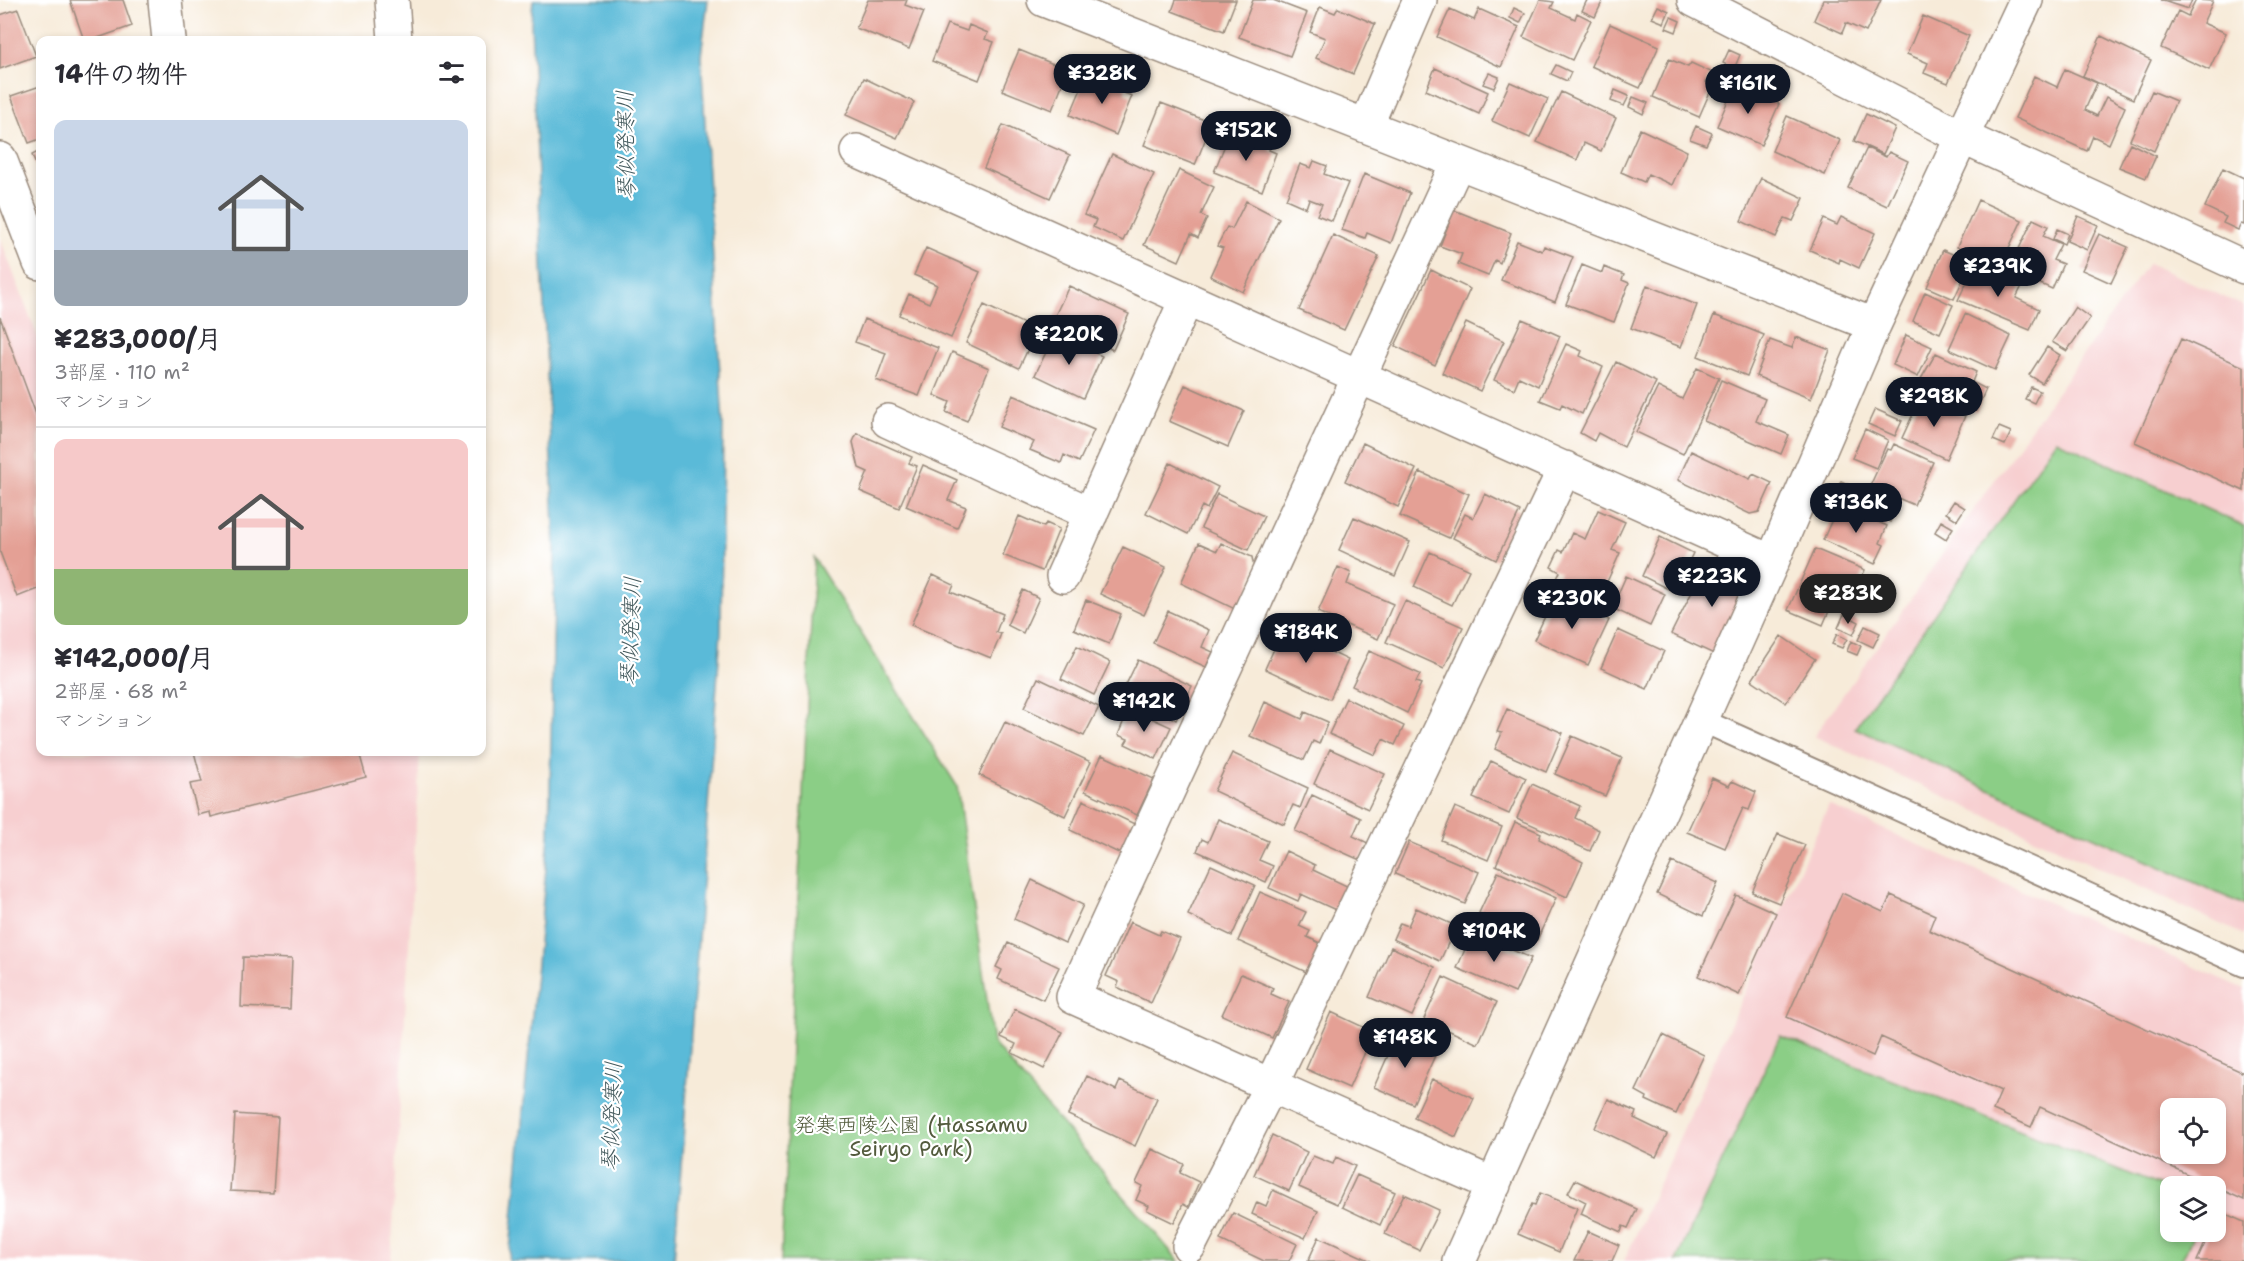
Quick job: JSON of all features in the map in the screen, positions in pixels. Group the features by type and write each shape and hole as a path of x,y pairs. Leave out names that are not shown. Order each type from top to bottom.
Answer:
{"street":[{"path":"165,0 168,36"},
{"path":"392,0 395,36"},
{"path":"1044,0 1874,325"},
{"path":"1366,126 1420,0"},
{"path":"1694,0 1962,137 2244,267"},
{"path":"1459,1261 1772,562 1874,325 2026,0"},
{"path":"856,151 1772,562"},
{"path":"0,159 36,247"},
{"path":"1458,162 1072,997 1494,1185"},
{"path":"1063,576 1186,300"},
{"path":"888,421 1090,514"},
{"path":"1189,1246 1271,1084 1565,468"}],"lane":[{"path":"1701,720 2244,965"}],"shaded area":[{"path":"0,238 36,332 36,756 420,756 391,1261 0,1261"},
{"path":"2148,263 2244,306 2244,935 1814,736"},
{"path":"1829,805 2244,989 2244,1261 1624,1261"}],"green space":[{"path":"2056,440 2244,526 2244,905 1855,728"},
{"name":"発寒西陵公園 (Hassamu Seiryo Park)","path":"814,558 957,786 993,1043 1179,1261 781,1261"},
{"path":"1780,1036 2160,1186 2160,1242 2190,1242 2181,1261 1676,1261"}],"water":[{"name":"琴似発寒川","path":"533,0 708,0 701,56 723,424 721,632 674,1261 509,1261 549,836 555,549 531,23"}],"building":[{"path":"70,0 123,0 132,26 103,36 83,36"},
{"path":"868,0 907,0 905,5 924,12 909,49 856,28"},
{"path":"1176,0 1236,0 1224,31 1172,11"},
{"path":"1253,0 1273,0 1307,13 1290,56 1239,37"},
{"path":"1540,0 1554,2 1551,8 1575,19 1577,13 1591,20 1572,60 1523,37"},
{"path":"1587,0 1603,0 1595,17 1582,11"},
{"path":"1823,0 1881,0 1866,32 1846,23 1842,33 1814,20"},
{"path":"2160,0 2192,0 2188,9"},
{"path":"2196,0 2213,1 2203,23 2226,33 2209,70 2161,48 2178,11 2188,16"},
{"path":"1658,6 1669,11 1664,23 1652,18"},
{"path":"1320,7 1335,13 1338,8 1375,24 1353,74 1316,58 1325,38 1310,32"},
{"path":"1514,8 1525,13 1520,23 1510,18"},
{"path":"18,9 36,56 0,69 0,15"},
{"path":"1450,9 1474,20 1479,9 1519,27 1501,67 1437,37"},
{"path":"1923,16 1969,36 1948,83 1924,73 1928,63 1907,54"},
{"path":"1671,17 1680,21 1676,32 1666,28"},
{"path":"947,24 967,31 969,25 988,33 985,39 994,42 979,80 932,61"},
{"path":"1610,24 1659,46 1640,88 1591,66"},
{"path":"2101,36 2151,60 2133,99 2083,76"},
{"path":"1019,50 1068,70 1052,110 1002,90"},
{"path":"1729,50 1740,55 1734,69 1723,63"},
{"path":"1669,59 1688,67 1691,63 1711,72 1706,82 1713,85 1699,117 1653,97"},
{"path":"1556,65 1571,72 1567,81 1551,74"},
{"path":"1435,68 1488,92 1479,114 1426,90"},
{"path":"2065,69 2097,83 2085,110 2097,116 2106,97 2125,107 2109,144 2093,136 2087,151 2015,118 2034,76 2057,87"},
{"path":"1489,73 1499,77 1494,88 1483,84"},
{"path":"1086,77 1105,85 1107,80 1126,88 1124,93 1132,96 1116,135 1070,115"},
{"path":"864,78 914,102 897,138 846,115"},
{"path":"1510,82 1548,99 1530,138 1492,121"},
{"path":"1735,84 1779,104 1761,145 1717,126"},
{"path":"36,87 36,140 29,143 11,96"},
{"path":"1615,90 1629,96 1624,106 1611,101"},
{"path":"2152,91 2176,101 2154,151 2130,140"},
{"path":"1561,92 1616,118 1601,151 1584,143 1577,160 1537,142"},
{"path":"1633,97 1648,103 1643,114 1629,107"},
{"path":"1161,103 1212,123 1195,165 1144,145"},
{"path":"1866,114 1895,128 1883,154 1854,141"},
{"path":"1787,116 1840,140 1825,175 1772,151"},
{"path":"1003,125 1070,155 1050,198 984,168"},
{"path":"1696,126 1712,133 1706,145 1690,139"},
{"path":"1640,129 1687,151 1672,185 1648,174 1644,182 1621,172"},
{"path":"1229,135 1248,142 1250,137 1270,145 1269,150 1276,153 1262,191 1214,172"},
{"path":"2130,143 2156,156 2146,178 2119,167"},
{"path":"1867,148 1886,157 1889,152 1908,161 1887,206 1848,188"},
{"path":"36,153 36,165 32,155"},
{"path":"1112,154 1154,174 1123,241 1093,227 1096,220 1084,215"},
{"path":"1314,161 1327,166 1324,174 1348,183 1332,221 1317,215 1322,204 1309,199 1306,208 1286,199 1300,164 1311,168"},
{"path":"2223,168 2244,178 2244,225 2241,224 2238,230 2223,223 2226,217 2205,207"},
{"path":"1179,170 1214,187 1201,215 1207,218 1198,238 1191,234 1179,261 1144,245"},
{"path":"1364,174 1410,193 1391,243 1367,233 1365,238 1342,230"},
{"path":"1761,178 1804,198 1793,221 1785,218 1776,237 1741,221"},
{"path":"1978,200 2022,220 2000,267 1957,247"},
{"path":"1246,201 1279,218 1243,292 1210,276 1223,248 1217,246 1227,227 1232,229"},
{"path":"1454,210 1511,233 1500,263 1495,260 1488,276 1458,264 1462,254 1440,246"},
{"path":"2078,216 2098,225 2087,250 2067,241"},
{"path":"1841,217 1875,233 1859,268 1840,259 1839,263 1810,250 1824,219 1837,225"},
{"path":"2033,219 2048,226 2043,236 2061,244 2053,260 2063,264 2052,289 2009,270"},
{"path":"2057,229 2068,234 2064,244 2053,239"},
{"path":"2099,234 2128,247 2111,283 2082,270"},
{"path":"1333,235 1379,256 1344,330 1299,310"},
{"path":"1517,241 1542,251 1544,246 1573,257 1555,302 1501,280"},
{"path":"926,248 980,272 951,338 899,315 909,294 929,303 937,285 914,275"},
{"path":"1943,250 1971,262 1954,299 1927,287"},
{"path":"1582,265 1602,273 1604,267 1624,275 1622,280 1629,283 1614,322 1566,304"},
{"path":"1975,265 2022,286 2016,298 2039,309 2030,330 1958,300"},
{"path":"1431,270 1470,289 1435,365 1395,346"},
{"path":"1647,285 1697,305 1681,347 1631,328"},
{"path":"1069,286 1129,314 1113,350 1052,322"},
{"path":"1925,292 1953,305 1940,333 1913,321"},
{"path":"984,305 1037,330 1019,368 966,343"},
{"path":"2075,307 2090,318 2067,351 2052,342"},
{"path":"1965,314 2011,336 1995,370 1949,349"},
{"path":"1714,315 1764,335 1747,376 1698,356"},
{"path":"0,317 36,414 36,590 17,597 0,552"},
{"path":"864,319 938,348 919,396 876,380 886,353 855,342"},
{"path":"1522,319 1560,336 1538,386 1519,377 1514,389 1494,380"},
{"path":"1466,323 1504,341 1480,391 1442,373"},
{"path":"1055,334 1102,356 1083,398 1035,375"},
{"path":"1906,335 1932,347 1918,377 1893,365"},
{"path":"1796,337 1830,350 1811,399 1756,376 1770,340 1792,348"},
{"path":"2181,339 2244,367 2244,491 2135,442"},
{"path":"1566,344 1582,351 1580,356 1603,367 1582,414 1562,404 1560,408 1540,400"},
{"path":"2047,347 2060,355 2042,383 2029,375"},
{"path":"952,352 989,368 967,421 946,412 950,402 934,395"},
{"path":"1936,353 1976,372 1972,382 1986,389 1976,411 1918,384"},
{"path":"1616,362 1656,382 1624,447 1598,433 1594,441 1580,433"},
{"path":"1697,368 1719,378 1683,454 1636,432 1658,387 1682,399"},
{"path":"1721,380 1765,399 1756,421 1789,435 1781,454 1704,421"},
{"path":"1185,385 1244,411 1228,447 1169,421"},
{"path":"2031,387 2040,391 2034,403 2025,399"},
{"path":"1013,395 1094,430 1079,462 1064,455 1061,463 1030,450 1034,442 999,427"},
{"path":"1921,397 1965,416 1946,459 1902,438"},
{"path":"1875,409 1902,421 1895,436 1868,424"},
{"path":"1999,427 2011,432 2005,445 1993,440"},
{"path":"1865,429 1888,440 1876,468 1852,458"},
{"path":"857,433 912,457 909,463 917,466 899,508 860,491 868,472 859,468 853,442"},
{"path":"1363,443 1416,469 1398,507 1345,481"},
{"path":"1894,444 1933,462 1914,505 1870,486 1887,449 1891,450"},
{"path":"1691,451 1750,479 1753,474 1772,483 1759,512 1750,514 1678,480"},
{"path":"1170,463 1218,487 1207,509 1202,506 1188,534 1146,513"},
{"path":"923,465 957,480 948,500 966,507 957,528 906,506"},
{"path":"1420,472 1469,494 1449,538 1400,516"},
{"path":"1841,481 1897,506 1890,522 1834,497"},
{"path":"1217,494 1264,516 1248,550 1201,528"},
{"path":"1485,494 1520,511 1496,560 1453,538 1465,514 1473,518"},
{"path":"1954,501 1965,508 1957,520 1946,513"},
{"path":"1839,504 1887,526 1880,543 1884,545 1875,564 1823,540"},
{"path":"1598,510 1625,522 1612,550 1620,553 1597,604 1554,585 1560,572 1551,567 1559,550 1563,552 1572,533 1585,539"},
{"path":"1019,516 1044,527 1046,523 1059,529 1042,571 1003,555"},
{"path":"1354,517 1410,542 1395,576 1339,550"},
{"path":"1941,521 1953,528 1946,539 1935,532"},
{"path":"1660,537 1693,553 1674,592 1642,576"},
{"path":"1199,543 1217,551 1221,543 1252,557 1254,568 1243,613 1181,583"},
{"path":"1123,547 1166,567 1144,615 1100,594"},
{"path":"1815,549 1865,570 1850,603 1835,597 1823,625 1788,610"},
{"path":"1430,552 1469,570 1452,605 1414,587"},
{"path":"1708,560 1752,581 1716,655 1671,634"},
{"path":"1338,567 1351,573 1347,584 1393,604 1378,639 1318,612"},
{"path":"933,575 954,585 951,592 1003,614 996,632 1001,634 991,658 911,625"},
{"path":"1626,576 1665,594 1650,626 1612,608"},
{"path":"1023,590 1039,598 1023,633 1007,625"},
{"path":"1555,595 1609,620 1588,665 1534,640"},
{"path":"1086,600 1121,614 1109,644 1074,629"},
{"path":"1405,601 1463,627 1444,668 1386,642"},
{"path":"1168,611 1209,630 1202,647 1213,652 1206,667 1153,643"},
{"path":"1844,614 1859,622 1853,635 1838,628"},
{"path":"1865,626 1880,633 1873,647 1858,640"},
{"path":"1283,629 1348,660 1330,699 1265,669"},
{"path":"1618,630 1664,651 1647,689 1601,668"},
{"path":"1837,634 1847,639 1842,648 1832,644"},
{"path":"1781,636 1815,659 1786,703 1752,680"},
{"path":"1851,641 1861,646 1857,655 1847,651"},
{"path":"1077,646 1110,662 1094,695 1061,679"},
{"path":"1369,651 1420,674 1416,682 1421,684 1407,713 1352,686"},
{"path":"1138,660 1192,686 1176,720 1122,693"},
{"path":"1038,678 1099,707 1084,736 1024,708"},
{"path":"1346,698 1404,726 1395,745 1383,739 1375,755 1329,734"},
{"path":"1265,702 1302,719 1305,712 1328,722 1319,744 1313,741 1304,760 1250,736"},
{"path":"1129,708 1171,727 1156,759 1125,744 1128,739 1118,735"},
{"path":"1507,709 1563,733 1546,772 1495,749 1502,733 1497,732"},
{"path":"1005,722 1091,762 1065,816 979,775"},
{"path":"1572,736 1622,758 1605,796 1555,774"},
{"path":"1330,749 1385,774 1368,809 1314,784"},
{"path":"1232,753 1308,788 1300,808 1293,805 1284,824 1214,791"},
{"path":"1102,755 1154,779 1137,815 1085,791"},
{"path":"195,756 360,756 366,777 211,817 210,812 198,815 190,784 202,782"},
{"path":"1491,761 1526,778 1509,814 1473,798"},
{"path":"1712,778 1729,786 1732,781 1756,792 1749,810 1743,808 1725,848 1687,832"},
{"path":"1532,784 1580,806 1575,818 1599,830 1590,851 1517,818"},
{"path":"1312,795 1361,818 1353,836 1368,843 1360,860 1295,831"},
{"path":"1083,800 1139,826 1125,856 1070,830"},
{"path":"1455,807 1502,827 1488,860 1441,840"},
{"path":"1218,819 1268,841 1259,860 1273,866 1266,882 1197,851 1202,839 1208,842"},
{"path":"1515,822 1541,833 1539,839 1583,862 1567,897 1496,865"},
{"path":"1778,834 1805,845 1779,903 1752,892"},
{"path":"1409,842 1479,872 1465,904 1395,874"},
{"path":"1286,851 1315,865 1313,870 1351,888 1340,912 1301,894 1298,901 1269,888"},
{"path":"1672,862 1718,883 1703,916 1657,894"},
{"path":"1211,865 1255,885 1232,936 1188,915"},
{"path":"1498,872 1556,898 1537,940 1479,913"},
{"path":"1032,880 1083,905 1065,943 1014,919"},
{"path":"1260,892 1306,912 1299,926 1310,931 1307,937 1322,944 1315,976 1238,941"},
{"path":"1842,893 1883,912 1891,895 1935,915 1929,930 2244,1073 2244,1200 2226,1192 2226,1176 2191,1176 2165,1164 2226,1164 2226,1098 2160,1098 2160,1162 2040,1107 2031,1127 1993,1110 2001,1091 1881,1037 1873,1056 1787,1017"},
{"path":"1736,895 1776,913 1739,995 1698,976"},
{"path":"1416,908 1456,926 1440,961 1393,939 1400,923 1408,926"},
{"path":"1130,922 1159,935 1161,931 1180,939 1151,1003 1117,987 1119,982 1106,976"},
{"path":"1472,933 1531,958 1515,993 1457,968"},
{"path":"1008,943 1059,967 1043,1000 998,979 1002,970 996,967"},
{"path":"1391,947 1435,967 1412,1016 1369,997"},
{"path":"243,957 292,959 290,1009 241,1007"},
{"path":"1241,974 1273,988 1271,994 1289,1002 1272,1038 1222,1015"},
{"path":"1443,977 1497,1002 1478,1044 1424,1019"},
{"path":"1015,1009 1063,1032 1044,1069 1012,1053 1016,1044 1001,1037"},
{"path":"1331,1012 1374,1032 1349,1088 1306,1069"},
{"path":"1398,1033 1437,1051 1413,1104 1374,1087"},
{"path":"1663,1035 1704,1055 1676,1114 1646,1100 1647,1097 1636,1091"},
{"path":"1087,1076 1116,1090 1120,1081 1157,1098 1135,1146 1068,1115"},
{"path":"1432,1079 1474,1098 1456,1137 1414,1118"},
{"path":"1608,1099 1636,1112 1634,1118 1667,1134 1656,1157 1595,1128"},
{"path":"235,1114 278,1117 273,1193 230,1191"},
{"path":"1272,1135 1307,1152 1289,1191 1254,1175"},
{"path":"1152,1149 1184,1164 1180,1173 1199,1182 1188,1207 1183,1204 1174,1223 1147,1210 1149,1206 1136,1200 1142,1186 1136,1183"},
{"path":"1313,1156 1333,1164 1336,1157 1355,1166 1337,1204 1299,1187"},
{"path":"1357,1175 1395,1192 1380,1225 1342,1207"},
{"path":"1575,1180 1637,1209 1628,1228 1623,1226 1621,1232 1581,1214 1586,1202 1568,1193"},
{"path":"1273,1190 1318,1211 1305,1238 1252,1214 1257,1202 1266,1206"},
{"path":"1540,1193 1577,1208 1559,1252 1518,1234 1532,1204 1535,1205"},
{"path":"1404,1194 1439,1210 1419,1250 1385,1234"},
{"path":"1233,1213 1297,1244 1289,1261 1264,1261 1220,1240"},
{"path":"2226,1214 2244,1222 2244,1261 2197,1261 2206,1242 2226,1242"},
{"path":"1588,1231 1619,1245 1612,1261 1574,1261"},
{"path":"1319,1237 1371,1261 1308,1261"}]}
